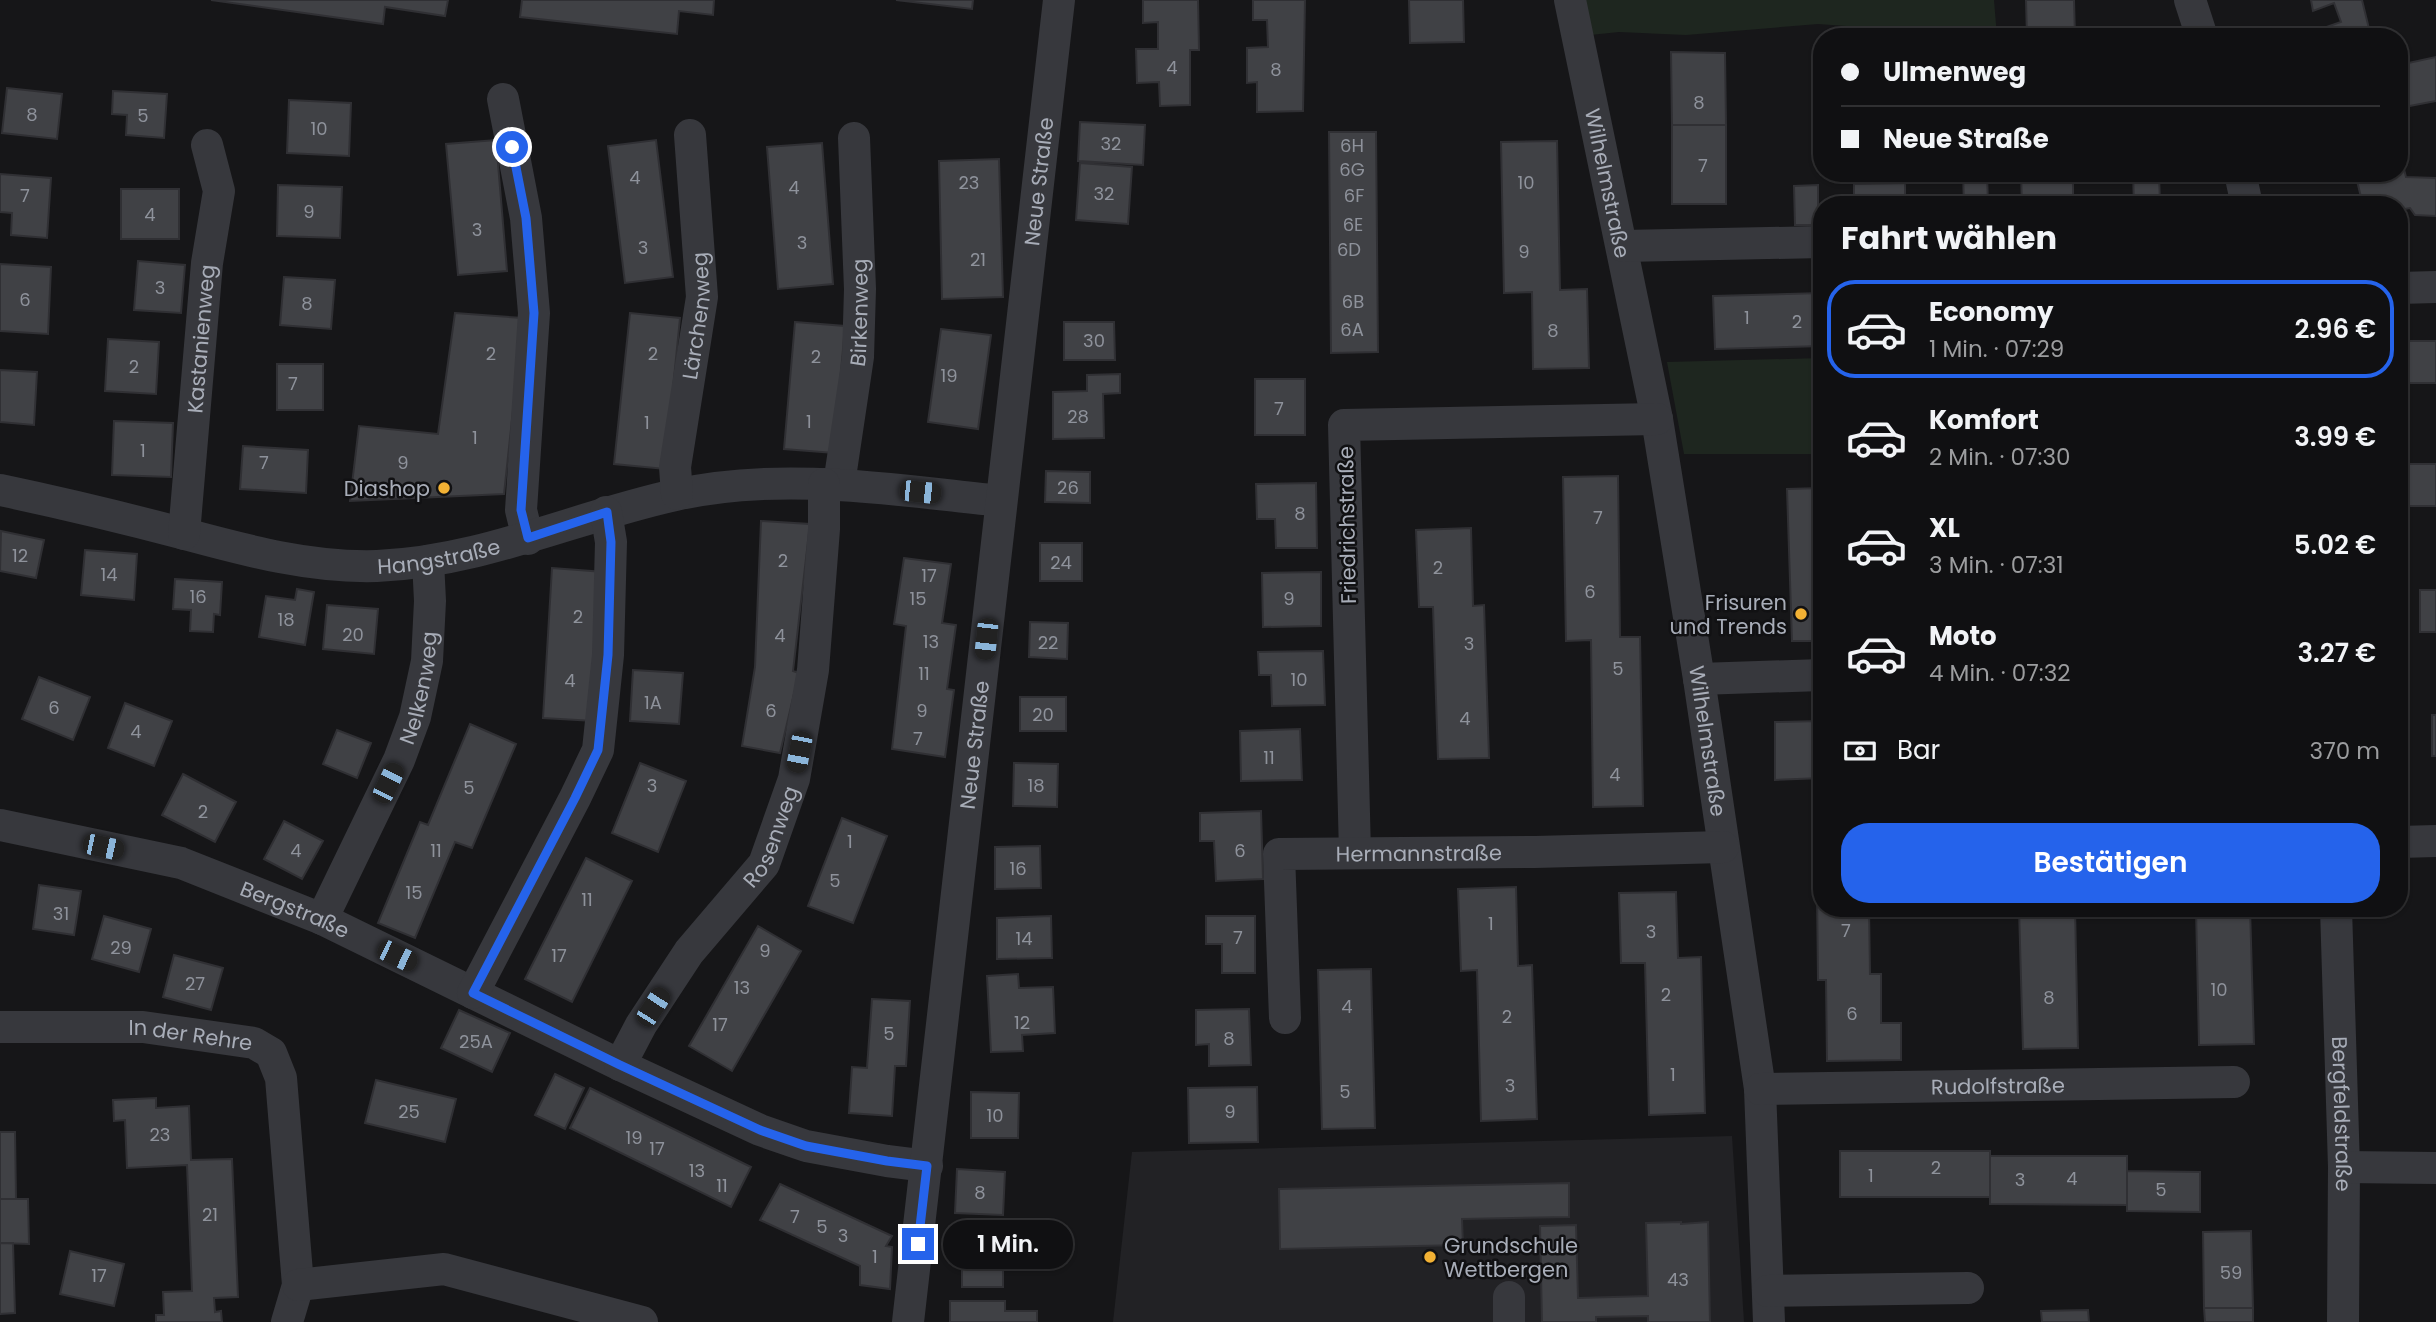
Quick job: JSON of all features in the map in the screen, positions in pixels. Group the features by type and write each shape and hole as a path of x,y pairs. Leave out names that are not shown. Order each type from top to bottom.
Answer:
{"street":[{"name":"Neue Straße","path":"908,1322 1059,0"},
{"name":"Wilhelmstraße","path":"1570,0 1657,419 1699,679 1760,1089 1769,1307"},
{"path":"2190,0 2199,28"},
{"path":"503,99 526,218 534,313 521,510 528,538"},
{"name":"Lärchenweg","path":"677,494 675,467 702,297 690,135"},
{"name":"Birkenweg","path":"831,484 858,357 860,289 854,138"},
{"name":"Kastanienweg","path":"184,534 208,263 219,191 207,145"},
{"path":"1623,247 1813,242"},
{"path":"2408,288 2436,287"},
{"name":"Friedrichstraße","path":"1355,853 1344,425 1657,419"},
{"name":"Hangstraße","path":"0,490 254,553 328,564 377,566 428,561 528,538 607,512 677,494 729,486 831,484 1001,501"},
{"name":"Rosenweg","path":"620,1065 641,1025 689,951 764,864 794,779 813,670 824,529 831,484"},
{"path":"473,993 598,750 608,655 611,542 607,512"},
{"name":"Nelkenweg","path":"322,919 399,760 415,716 427,661 430,601 428,561"},
{"path":"1699,679 1813,676"},
{"name":"Bergstraße","path":"0,825 181,863 322,919 620,1065 760,1130 806,1146 927,1166"},
{"path":"2408,842 2436,841"},
{"name":"Hermannstraße","path":"1285,1018 1279,854 1723,847"},
{"name":"Bergfeldstraße","path":"2336,917 2344,1167 2343,1322"},
{"name":"In der Rehre","path":"0,1027 142,1027 254,1043 271,1053 281,1078 298,1285 287,1322"},
{"name":"Rudolfstraße","path":"1760,1089 2234,1082"},
{"path":"2344,1167 2436,1168"},
{"path":"298,1285 444,1269 642,1322"},
{"path":"1769,1307 1968,1288"}],"shaded area":[{"path":"1582,0 1994,0 1996,28 1873,28 1818,24 1686,35 1619,32 1590,35"},
{"path":"1813,358 1813,454 1684,454 1667,362"},
{"name":"Grundschule Wettbergen","path":"1732,1136 1744,1322 1113,1322 1132,1152"}],"building":[{"path":"211,0 448,0 445,16 385,7 383,24"},
{"path":"522,0 714,0 713,15 679,11 677,34 520,17"},
{"path":"896,0 973,0 972,9"},
{"path":"1143,0 1198,0 1199,50 1190,50 1190,105 1160,106 1159,82 1137,83 1136,49 1158,49 1158,22 1143,23"},
{"path":"1253,0 1305,0 1303,111 1257,112 1257,82 1247,83 1247,48 1268,47 1267,20 1253,20"},
{"path":"1409,0 1463,0 1464,42 1410,43"},
{"path":"2026,0 2074,0 2075,28 2027,28"},
{"path":"2311,0 2362,0 2369,28 2324,28 2341,22 2334,3 2313,11"},
{"path":"1671,52 1725,53 1726,125 1672,125"},
{"path":"2436,57 2436,101 2408,106 2408,63"},
{"path":"7,88 62,94 57,139 2,133"},
{"path":"113,91 167,94 164,138 126,135 127,115 112,114"},
{"path":"289,100 351,103 349,156 287,153"},
{"path":"1080,122 1145,125 1143,165 1078,161"},
{"path":"1672,125 1726,125 1726,204 1672,204"},
{"path":"1329,132 1376,132 1378,352 1331,353"},
{"path":"496,140 507,271 458,275 446,144"},
{"path":"656,140 673,277 625,283 608,146"},
{"path":"1557,141 1560,290 1587,289 1589,368 1533,369 1532,292 1504,293 1501,142"},
{"path":"822,143 833,284 778,289 767,147"},
{"path":"999,159 1003,297 942,299 939,161"},
{"path":"1080,163 1132,167 1128,224 1076,220"},
{"path":"0,174 51,178 47,238 11,235 12,213 0,212"},
{"path":"2408,177 2436,178 2436,216 2415,215 2408,208 2408,196 2361,196 2357,182 2408,182"},
{"path":"1860,182 1911,182 1911,183"},
{"path":"1963,182 1987,182 1988,196 1964,196"},
{"path":"2021,182 2073,182 2073,196 2022,196"},
{"path":"2133,182 2159,182 2160,196 2134,196"},
{"path":"1905,183 1905,196 1854,196 1854,184"},
{"path":"278,185 342,187 340,238 277,236"},
{"path":"1818,185 1818,196 1813,196 1813,225 1795,225 1794,186"},
{"path":"121,189 179,189 179,239 121,239"},
{"path":"138,261 185,265 181,313 134,310"},
{"path":"0,264 51,267 48,334 0,331"},
{"path":"284,277 335,280 331,329 280,325"},
{"path":"1813,293 1813,346 1715,349 1713,296"},
{"path":"455,313 523,318 504,494 350,501 359,426 438,434"},
{"path":"630,313 680,318 665,469 614,464"},
{"path":"795,322 845,326 834,453 784,449"},
{"path":"1064,322 1114,322 1115,360 1064,360"},
{"path":"941,329 991,335 978,429 928,422"},
{"path":"108,339 159,342 156,394 105,391"},
{"path":"2408,341 2436,341 2436,383 2408,383"},
{"path":"277,364 323,364 323,410 277,410"},
{"path":"0,370 37,372 34,425 0,422"},
{"path":"1120,374 1120,393 1103,394 1104,438 1053,439 1053,392 1087,391 1087,375"},
{"path":"1255,379 1305,379 1305,435 1255,435"},
{"path":"114,421 173,423 171,477 112,475"},
{"path":"243,446 308,450 306,493 240,489"},
{"path":"2408,464 2436,464 2436,506 2408,506"},
{"path":"1046,471 1090,472 1090,503 1045,502"},
{"path":"1618,476 1620,637 1640,637 1643,806 1593,807 1591,640 1566,641 1563,477"},
{"path":"1316,483 1317,548 1276,548 1275,519 1257,519 1256,484"},
{"path":"1813,488 1813,641 1792,641 1787,489"},
{"path":"761,521 810,524 793,671 799,673 780,753 742,746 755,667"},
{"path":"1471,528 1473,606 1484,605 1489,758 1438,759 1433,607 1419,607 1416,530"},
{"path":"1,531 44,540 36,578 0,571"},
{"path":"1040,543 1082,543 1082,581 1040,581"},
{"path":"85,550 137,554 134,600 81,595"},
{"path":"904,558 951,564 942,623 956,625 947,689 954,690 945,757 892,749 906,626 894,624"},
{"path":"552,568 604,572 594,721 543,718"},
{"path":"1321,572 1321,626 1263,627 1262,573"},
{"path":"175,579 222,582 220,615 214,614 213,632 190,631 191,610 173,609"},
{"path":"297,589 314,592 305,645 259,637 266,596 295,600"},
{"path":"2420,590 2436,590 2436,632 2420,632"},
{"path":"327,605 378,609 374,654 323,649"},
{"path":"1030,622 1068,623 1067,659 1029,657"},
{"path":"1323,651 1325,705 1272,706 1271,675 1259,675 1258,652"},
{"path":"633,670 683,673 679,724 630,721"},
{"path":"39,677 90,697 73,740 22,719"},
{"path":"1020,697 1066,697 1066,731 1020,731"},
{"path":"125,703 172,721 154,766 108,748"},
{"path":"2432,715 2436,715 2436,756 2432,756"},
{"path":"1813,721 1813,778 1775,780 1775,722"},
{"path":"470,724 516,744 472,848 455,842 415,938 378,923 420,822 428,825"},
{"path":"1300,729 1302,780 1241,781 1240,731"},
{"path":"337,730 371,743 357,778 323,764"},
{"path":"640,763 686,781 658,852 612,833"},
{"path":"1014,763 1058,764 1057,807 1013,806"},
{"path":"183,774 236,802 215,842 162,815"},
{"path":"1261,811 1263,879 1216,881 1214,841 1200,841 1200,813"},
{"path":"842,818 887,836 853,923 808,906"},
{"path":"284,821 323,841 302,879 264,859"},
{"path":"1040,846 1041,888 995,889 995,847"},
{"path":"586,858 632,881 572,1002 525,979"},
{"path":"39,885 81,891 74,935 33,929"},
{"path":"1516,887 1518,966 1532,965 1537,1119 1481,1121 1477,970 1461,971 1458,889"},
{"path":"1676,892 1678,958 1701,957 1705,1113 1649,1115 1645,963 1621,963 1619,893"},
{"path":"104,916 151,929 139,972 92,959"},
{"path":"1051,916 1052,958 997,959 997,918"},
{"path":"1206,916 1255,916 1255,973 1222,973 1222,944 1206,944"},
{"path":"1817,917 1869,917 1870,974 1881,974 1881,1023 1901,1023 1901,1060 1827,1061 1826,980 1818,980"},
{"path":"2019,917 2075,917 2078,1048 2023,1049"},
{"path":"2196,917 2250,917 2254,1044 2199,1045"},
{"path":"758,926 801,951 732,1071 689,1046"},
{"path":"174,955 223,968 211,1010 163,997"},
{"path":"1371,969 1375,1128 1322,1129 1318,970"},
{"path":"1018,974 1019,988 1053,987 1055,1033 1022,1035 1023,1051 991,1052 987,976"},
{"path":"872,999 910,1001 906,1066 895,1066 892,1116 849,1113 852,1067 867,1068"},
{"path":"1249,1009 1251,1065 1209,1066 1209,1044 1196,1045 1196,1010"},
{"path":"459,1010 510,1033 492,1072 441,1048"},
{"path":"555,1074 584,1088 565,1129 535,1115"},
{"path":"376,1080 456,1099 445,1142 365,1123"},
{"path":"1257,1087 1258,1142 1189,1143 1188,1088"},
{"path":"590,1088 751,1167 731,1207 570,1128"},
{"path":"971,1092 1019,1093 1018,1138 971,1138"},
{"path":"156,1098 156,1108 189,1106 191,1160 232,1159 238,1297 214,1298 215,1312 221,1311 222,1322 156,1322 156,1315 164,1315 163,1292 192,1291 187,1165 127,1168 125,1120 114,1121 113,1100"},
{"path":"0,1132 15,1132 16,1199 0,1199"},
{"path":"1840,1151 1990,1151 1990,1197 1840,1197"},
{"path":"1990,1156 2127,1156 2127,1205 1990,1204"},
{"path":"957,1169 1005,1172 1003,1215 955,1213"},
{"path":"2127,1171 2200,1172 2200,1212 2127,1211"},
{"path":"1569,1183 1569,1217 1462,1219 1463,1245 1280,1249 1279,1189"},
{"path":"780,1184 892,1236 886,1246 892,1247 890,1289 860,1285 860,1266 760,1220"},
{"path":"0,1199 28,1199 29,1244 0,1243"},
{"path":"1708,1222 1710,1322 1648,1322 1648,1316 1596,1317 1596,1322 1542,1322 1540,1226 1576,1225 1578,1298 1648,1296 1646,1223"},
{"path":"1007,1231 1007,1243 1034,1243 1035,1265 1003,1265 1003,1287 962,1287 962,1232"},
{"path":"2251,1231 2253,1308 2204,1308 2203,1232"},
{"path":"0,1243 13,1243 15,1313 0,1314"},
{"path":"70,1251 124,1264 114,1306 60,1294"},
{"path":"950,1301 1005,1301 1005,1311 1037,1311 1037,1322 950,1322"},
{"path":"2204,1308 2253,1308 2253,1322 2205,1322"},
{"path":"2088,1310 2089,1322 2042,1322 2041,1311"}],"place":[{"name":"Diashop","path":"444,488"},
{"name":"Frisuren und Trends","path":"1801,614"},
{"name":"Grundschule Wettbergen","path":"1430,1257"}],"route":[{"path":"512,147 526,218 534,313 521,510 528,538 607,512 611,542 608,655 598,750 473,993 760,1130 806,1146 927,1166 918,1244"}]}
